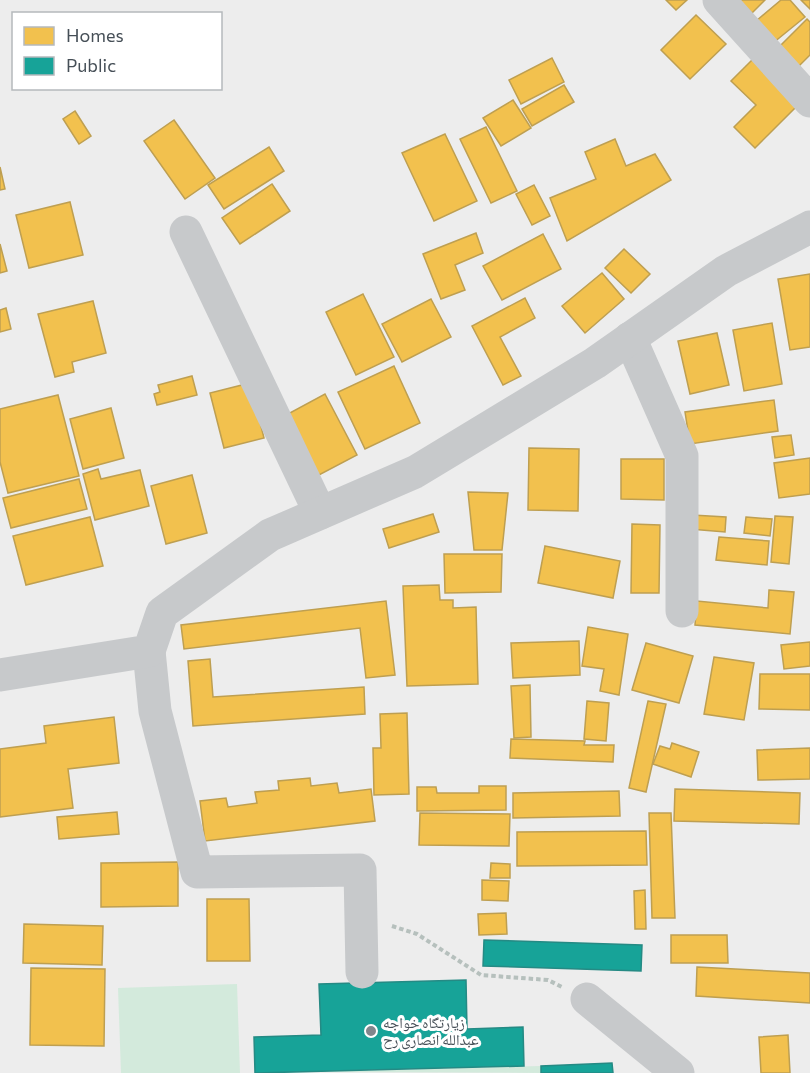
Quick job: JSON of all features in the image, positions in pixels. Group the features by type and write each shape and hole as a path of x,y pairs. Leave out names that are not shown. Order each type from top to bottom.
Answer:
{"street":[{"path":"719,0 810,101"},
{"path":"362,972 360,870 197,872 155,711 149,651 162,613 270,535 415,472 594,363 726,271 810,227"},
{"path":"186,232 320,513"},
{"path":"630,338 682,456 682,611"},
{"path":"0,675 149,651"},
{"path":"586,999 678,1073"}],"path":[{"path":"361,916 417,934 481,975 548,980 586,999"}],"green space":[{"path":"237,984 240,1073 121,1073 118,988"},
{"path":"541,1066 541,1073 312,1072"}],"building: Homes":[{"path":"666,0 687,0 676,10"},
{"path":"738,0 765,0 752,13"},
{"path":"781,0 790,0 805,17 773,43 756,21"},
{"path":"801,0 810,0 810,9"},
{"path":"696,15 726,44 690,79 661,50"},
{"path":"807,19 810,22 810,55 798,67 779,47"},
{"path":"552,58 564,82 521,104 509,80"},
{"path":"754,58 800,103 755,148 734,127 756,105 731,81"},
{"path":"564,85 574,102 532,126 522,109"},
{"path":"513,100 531,128 501,146 483,118"},
{"path":"75,111 91,136 79,144 63,119"},
{"path":"174,120 215,178 185,199 144,141"},
{"path":"486,127 517,191 491,203 460,139"},
{"path":"445,134 477,201 434,221 402,153"},
{"path":"615,139 626,166 655,154 671,180 567,241 550,198 596,179 585,152"},
{"path":"269,147 284,171 224,209 208,185"},
{"path":"0,167 5,189 0,190"},
{"path":"272,184 290,211 240,244 222,218"},
{"path":"534,185 550,216 532,225 516,194"},
{"path":"70,202 83,255 29,268 16,215"},
{"path":"476,233 483,253 455,265 465,290 441,299 423,254"},
{"path":"543,234 561,269 502,300 483,266"},
{"path":"0,244 7,271 0,273"},
{"path":"624,249 650,274 631,293 605,268"},
{"path":"602,273 624,299 585,333 562,306"},
{"path":"810,274 810,347 790,350 778,279"},
{"path":"363,294 394,357 356,375 326,312"},
{"path":"525,298 535,318 500,337 521,376 503,385 472,326"},
{"path":"431,299 451,337 402,362 382,324"},
{"path":"93,301 106,353 72,362 74,372 55,377 38,314"},
{"path":"6,308 11,329 0,332 0,310"},
{"path":"772,323 782,384 744,391 733,330"},
{"path":"717,333 729,385 690,394 678,341"},
{"path":"394,366 420,423 365,449 338,392"},
{"path":"192,376 197,395 157,405 154,394 160,392 158,385"},
{"path":"250,383 264,438 224,448 210,393"},
{"path":"325,394 357,455 317,476 286,415"},
{"path":"58,395 79,476 8,493 0,462 0,409"},
{"path":"774,400 778,431 690,444 685,412"},
{"path":"111,408 124,458 83,469 70,419"},
{"path":"791,435 794,455 775,458 772,437"},
{"path":"529,448 579,449 578,511 528,510"},
{"path":"810,458 810,494 779,498 774,463"},
{"path":"621,459 664,459 664,500 621,499"},
{"path":"98,469 101,479 140,470 149,506 95,520 83,474"},
{"path":"192,475 207,533 166,544 151,486"},
{"path":"79,479 87,509 11,528 3,498"},
{"path":"468,492 508,493 502,550 474,550"},
{"path":"433,514 439,532 389,548 383,529"},
{"path":"692,515 726,517 725,532 690,529"},
{"path":"775,516 793,517 789,564 771,562"},
{"path":"90,517 103,566 26,585 13,536"},
{"path":"746,517 772,519 770,536 744,533"},
{"path":"632,524 660,525 659,593 631,593"},
{"path":"719,537 769,541 767,565 716,560"},
{"path":"545,546 620,561 613,598 538,583"},
{"path":"444,554 502,554 501,592 445,593"},
{"path":"439,585 440,600 453,600 453,608 476,607 478,684 407,686 403,586"},
{"path":"769,590 794,592 790,634 695,625 697,601 768,608"},
{"path":"386,601 395,675 366,678 360,628 184,649 181,625"},
{"path":"588,627 628,634 619,695 600,691 604,669 582,666"},
{"path":"579,641 580,675 513,678 511,643"},
{"path":"810,642 810,666 784,669 781,645"},
{"path":"646,643 693,656 679,703 632,690"},
{"path":"714,657 754,663 744,720 704,714"},
{"path":"210,659 213,697 364,687 365,714 193,726 188,661"},
{"path":"760,674 810,674 810,710 759,709"},
{"path":"530,685 531,737 514,738 511,686"},
{"path":"587,701 609,703 606,741 584,739"},
{"path":"648,701 666,704 646,792 629,788"},
{"path":"407,713 409,794 374,795 373,748 381,748 380,714"},
{"path":"114,717 119,763 68,769 73,808 0,817 0,749 46,743 44,726"},
{"path":"511,739 585,741 584,745 614,745 613,762 510,758"},
{"path":"672,743 699,752 691,777 653,764 660,746 670,749"},
{"path":"810,748 810,779 758,780 757,750"},
{"path":"310,778 311,786 337,783 339,793 371,789 375,821 205,841 200,801 226,798 228,807 257,803 255,792 279,790 278,781"},
{"path":"479,786 506,786 506,810 417,811 417,787 436,787 437,793 479,793"},
{"path":"675,789 800,793 799,824 674,821"},
{"path":"619,791 620,816 513,818 513,793"},
{"path":"117,812 119,834 59,839 57,817"},
{"path":"420,813 510,814 509,846 419,845"},
{"path":"649,813 671,813 675,918 652,918"},
{"path":"646,831 647,865 517,866 517,832"},
{"path":"178,862 178,906 101,907 101,863"},
{"path":"491,863 510,864 510,878 490,878"},
{"path":"482,880 509,881 508,901 482,900"},
{"path":"645,890 646,929 635,929 634,891"},
{"path":"207,899 249,899 250,961 207,961"},
{"path":"506,913 507,934 479,935 478,914"},
{"path":"24,924 103,926 102,965 23,963"},
{"path":"671,935 727,935 728,963 671,963"},
{"path":"697,967 810,973 810,1003 696,996"},
{"path":"31,968 105,969 104,1046 30,1045"},
{"path":"788,1035 790,1073 761,1073 759,1037"}],"building: Public":[{"path":"484,940 642,945 641,971 483,966"},
{"path":"466,980 467,1029 523,1027 524,1066 255,1073 254,1037 321,1035 319,984"},
{"path":"612,1063 613,1073 541,1073 541,1066"}],"place":[{"name":"زیارتگاه خواجه عبدالله انصاری رح","path":"371,1031"}]}
